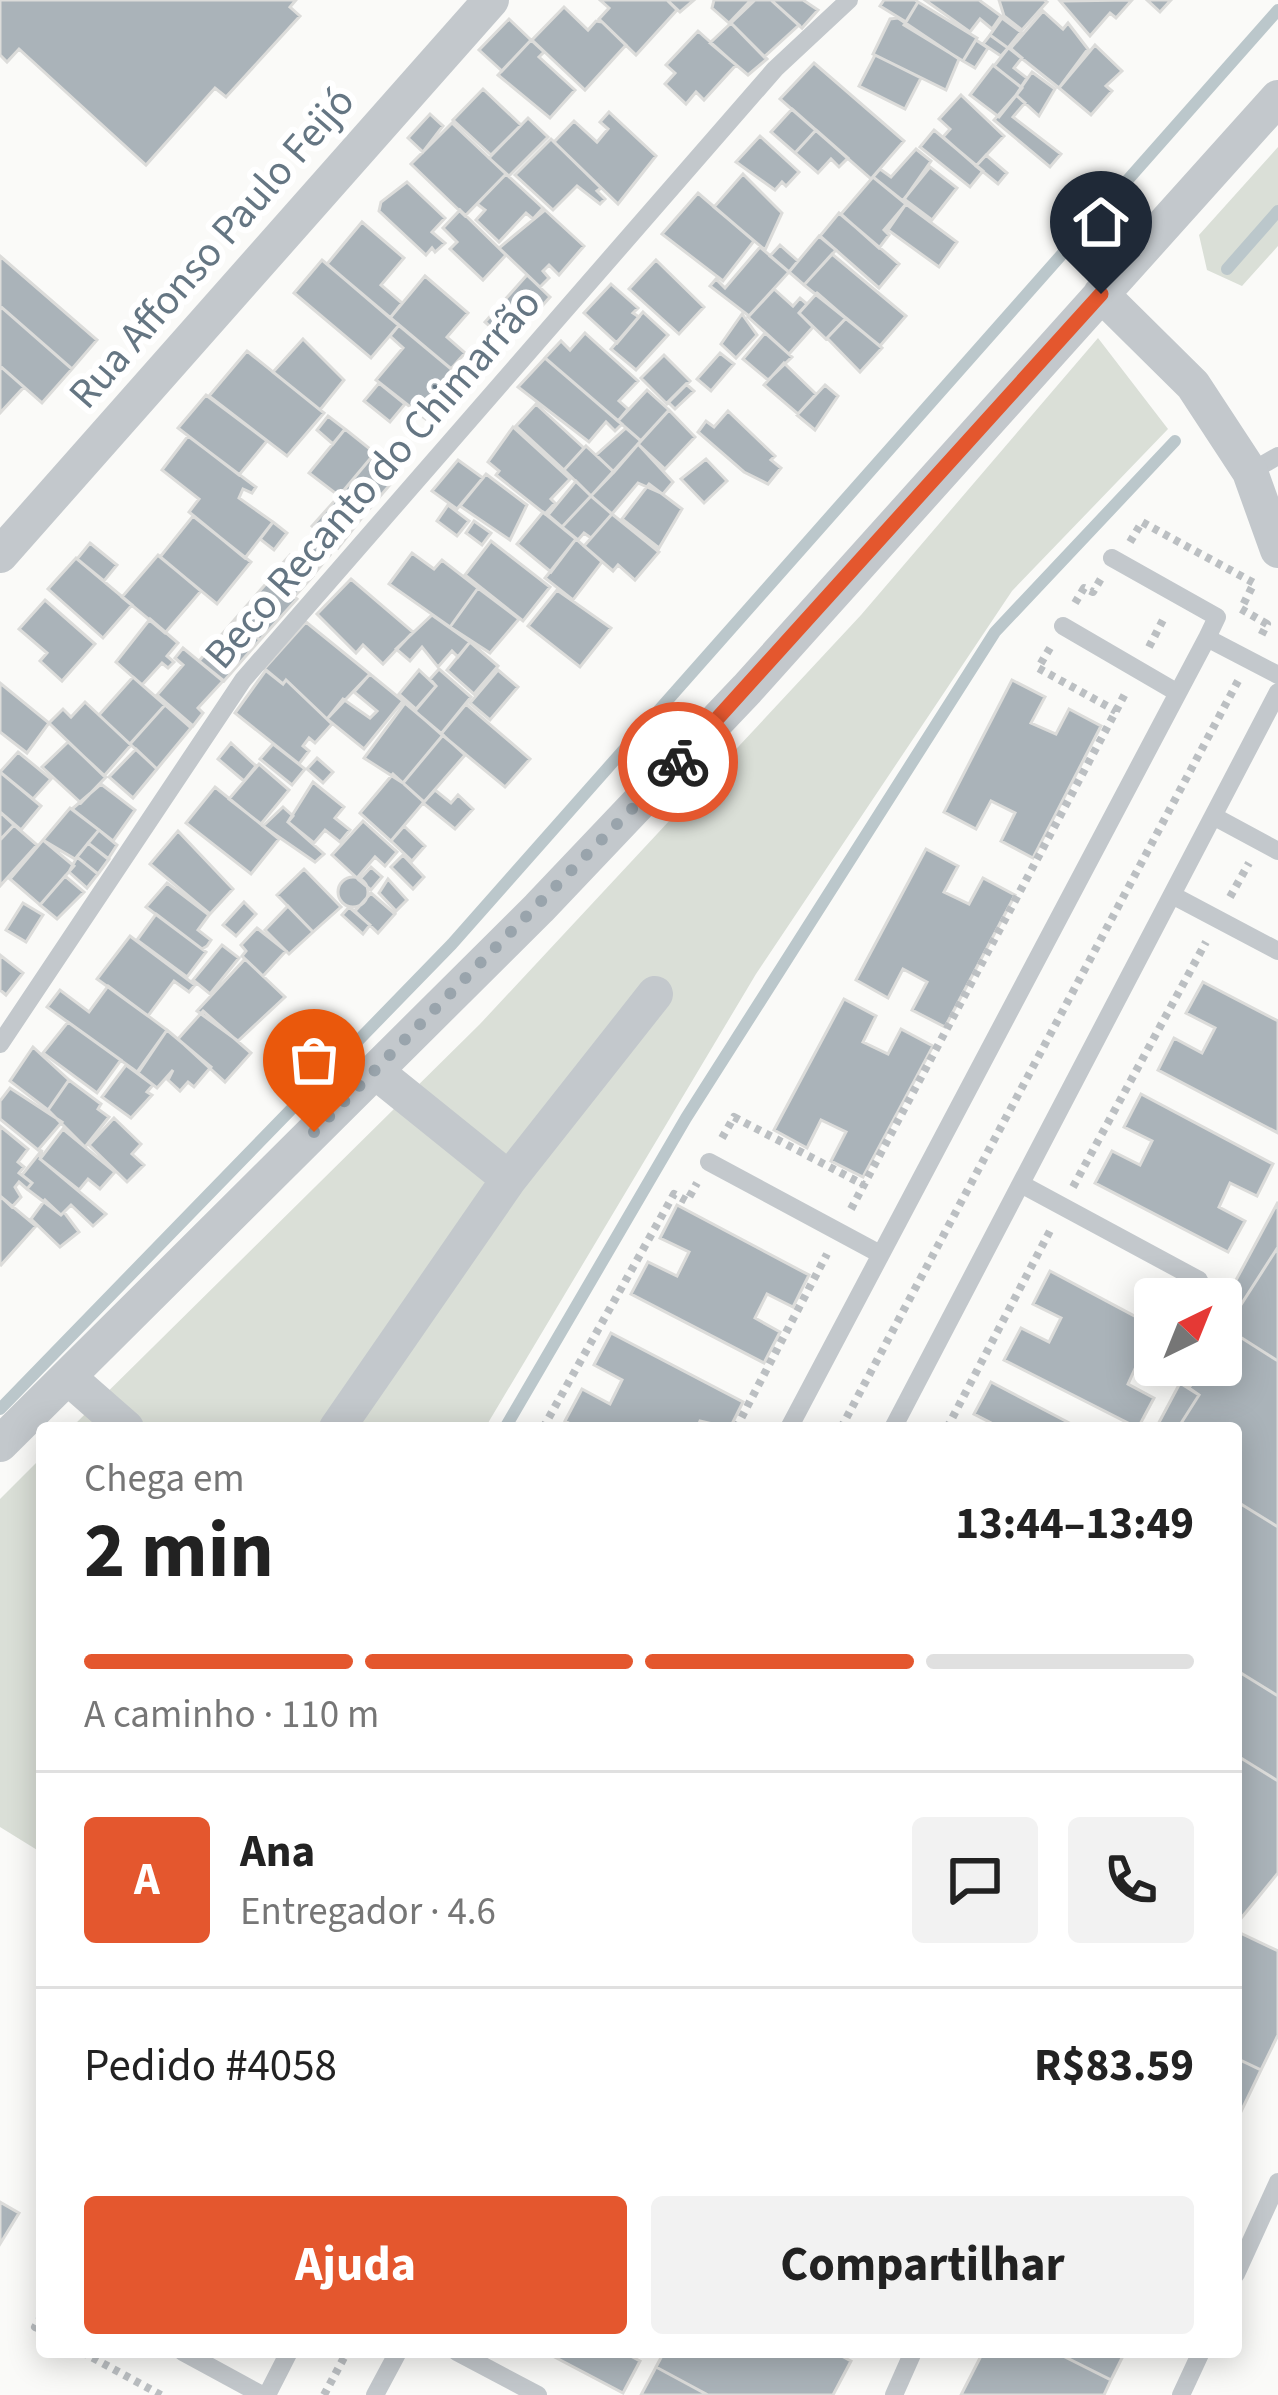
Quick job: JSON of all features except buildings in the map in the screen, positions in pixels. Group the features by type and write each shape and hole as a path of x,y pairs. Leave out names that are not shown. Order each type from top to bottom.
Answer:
{"street":[{"name":"Rua Affonso Paulo Feijó","path":"0,555 490,0"},
{"path":"0,1444 375,1071 747,689 1278,98"},
{"path":"1101,294 1264,464 1278,550"},
{"path":"341,1422 509,1179 655,994"},
{"path":"375,1071 509,1179"},
{"path":"69,1378 119,1422"}],"lane":[{"name":"Beco Recanto do Chimarrão","path":"0,1044 243,680 775,69 849,0"},
{"path":"792,1422 1217,617 1112,559"},
{"path":"1063,626 1178,693"},
{"path":"1207,638 1278,675"},
{"path":"895,1422 1278,692"},
{"path":"1215,817 1269,846"},
{"path":"1174,896 1278,951"},
{"path":"709,1162 880,1253"},
{"path":"1021,1184 1195,1278"},
{"path":"1242,2264 1271,2218 1278,2182"},
{"path":"194,2358 264,2395 286,2358"},
{"path":"375,2395 395,2358"},
{"path":"468,2358 538,2395"},
{"path":"894,2395 910,2358"},
{"path":"1181,2395 1198,2358"}],"path":[{"path":"739,1422 1176,594"},
{"path":"950,1422 1218,920 1269,846"},
{"path":"546,1422 674,1194 687,1202 734,1117 864,1185"},
{"path":"93,2358 161,2395"},
{"path":"324,2395 344,2358"}],"shaded area":[{"path":"1278,147 1278,246 1242,286 1207,270 1199,235"},
{"path":"1098,338 1168,429 1012,591 756,974 489,1422 77,1422 480,1024 861,615"},
{"path":"36,1463 36,1849 0,1827 0,1499"}],"waterway":[{"path":"0,1409 452,944 1278,10"},
{"path":"1227,269 1278,211"},
{"path":"509,1422 686,1118 995,632 1175,441"}],"way so far":[{"path":"314,1132 678,762"}],"route":[{"path":"678,762 1101,294"}]}
